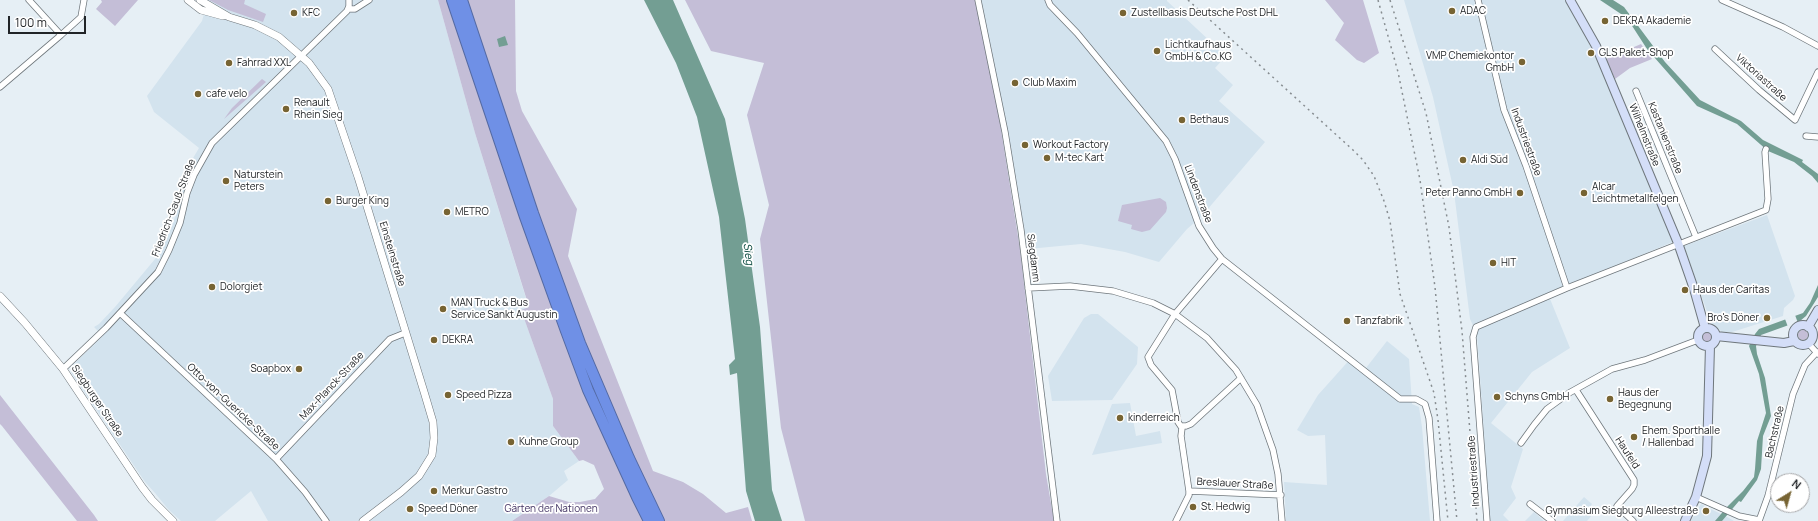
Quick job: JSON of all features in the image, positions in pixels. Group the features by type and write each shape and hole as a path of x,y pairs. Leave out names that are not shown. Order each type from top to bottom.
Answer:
{"highway":[{"path":"452,0 525,217 588,390 636,497 649,521"},
{"path":"462,0 533,213 580,343 620,438 659,521"}],"main road":[{"name":"Wilhelmstraße","path":"1570,0 1596,46 1678,243 1694,289 1705,328"},
{"path":"1808,327 1818,310"},
{"path":"1802,326 1808,327 1812,336 1808,343 1800,345 1794,340 1793,332 1796,328 1802,326"},
{"path":"1685,521 1696,497 1707,456 1710,346 1715,341 1716,336 1712,329 1705,328 1700,331 1698,340 1704,346 1710,346"},
{"path":"1716,336 1784,343 1794,340"}],"street":[{"path":"29,0 61,35"},
{"path":"0,87 81,17 84,0"},
{"name":"Einsteinstraße","path":"188,0 196,7 206,12 229,17 272,33 288,43 302,55 320,76 332,100 358,177 433,422 434,438 432,455 419,476 402,492 363,521"},
{"name":"Einsteinstraße","path":"200,0 229,17"},
{"path":"349,0 349,9 355,9 369,0"},
{"name":"Siegdamm","path":"978,0 1005,132 1021,230 1057,521"},
{"name":"Lindenstraße","path":"1048,0 1050,5 1077,33 1159,130 1175,158 1200,226 1213,248 1222,259 1400,399 1420,401 1427,409 1437,521"},
{"name":"Industriestraße","path":"1478,0 1504,110 1526,166 1566,288"},
{"path":"1722,0 1733,2 1818,46"},
{"name":"Friedrich-Gauß-Straße","path":"63,369 120,313 158,272 180,223 187,194 194,175 212,143 349,9"},
{"name":"Viktoriastraße","path":"1715,49 1759,90 1795,120 1818,72"},
{"name":"Kastanienstraße","path":"1636,91 1696,237"},
{"path":"1806,136 1818,137"},
{"name":"Industriestraße","path":"1487,521 1473,332 1476,327 1566,288 1678,243 1766,210 1768,199 1766,150"},
{"path":"1176,521 1190,491 1181,436 1182,430 1178,422 1172,390 1150,364 1148,354 1175,314 1222,259"},
{"path":"1028,288 1070,286 1105,290 1153,303 1175,314 1197,330 1217,348 1242,378 1257,405 1271,438 1281,495 1282,521"},
{"name":"Siegburger Straße","path":"0,296 63,369 142,487 152,500 173,521"},
{"name":"Otto-von-Guericke-Straße","path":"120,313 276,458 305,492 326,521"},
{"name":"Max-Planck-Straße","path":"276,458 390,339 405,333"},
{"path":"1521,443 1547,410 1576,390 1612,369 1645,360 1698,340"},
{"path":"1808,343 1817,353"},
{"name":"Bachstraße","path":"1759,520 1768,496 1793,394 1805,365 1817,353"},
{"path":"1181,426 1191,424 1242,378"},
{"name":"Haufeld","path":"1576,390 1634,480 1632,489 1617,506 1633,521"},
{"name":"Breslauer Straße","path":"1190,491 1281,495"},
{"path":"1696,497 1730,513 1759,520"},
{"path":"1530,504 1552,521"}],"shaded area":[{"path":"208,0 438,0 475,133 529,308 521,310 553,399 553,426 579,461 564,471 568,480 549,496 512,521 268,521 251,491 215,521 181,521 168,509 145,482 71,372 72,366 103,336 94,327 99,324 115,307 160,253 176,215 186,170 199,148 154,112 147,96 202,21"},
{"path":"980,0 1167,0 1226,56 1215,68 1233,85 1219,101 1265,142 1201,217 1187,229 1159,262 1125,252 1081,244 1028,249 1001,100"},
{"path":"1404,0 1567,0 1609,83 1675,241 1548,294 1570,348 1532,372 1491,423 1523,449 1511,487 1516,498 1503,515 1509,521 1490,521 1477,334 1470,319 1454,192 1433,97"},
{"path":"1767,215 1795,296 1793,300 1784,308 1783,316 1732,332 1722,332 1711,323 1684,246"},
{"path":"1091,314 1098,314 1138,347 1137,364 1112,400 1052,401 1048,376 1084,318"},
{"path":"1387,341 1409,359 1412,404 1419,407 1422,427 1430,521 1286,521 1284,482 1327,485 1325,435 1308,436 1297,430 1318,395 1352,357 1366,368"},
{"name":"kinderreich","path":"1130,403 1136,436 1160,431 1162,443 1092,455 1112,404"},
{"path":"1584,497 1592,504 1587,511 1592,515 1587,521 1563,521"},
{"name":"Gymnasium Siegburg Alleestraße","path":"1701,504 1729,518 1734,521 1691,521"},
{"path":"1534,512 1544,521 1525,521"}],"green space":[{"path":"101,0 138,0 115,26 96,9 102,2"},
{"path":"209,0 245,0 244,4 266,14 263,22 228,10"},
{"name":"Gärten der Nationen","path":"438,0 515,0 516,91 522,111 577,209 568,256 653,471 683,482 703,494 726,513 748,507 752,521 512,521 549,496 569,502 580,502 595,499 604,489 594,465 583,460 579,461 553,426 553,399 521,310 529,307 475,133"},
{"path":"685,0 975,0 995,91 1020,249 1046,474 1054,521 805,521 781,428 760,239 769,205 747,115 764,63 711,51"},
{"path":"1325,0 1363,0 1379,53 1364,63 1357,60 1335,40 1344,23"},
{"path":"1641,44 1652,59 1630,68 1615,79 1606,59"},
{"path":"262,79 266,82 224,119 232,108"},
{"path":"1160,198 1166,202 1166,212 1150,230 1142,232 1131,229 1132,225 1118,221 1122,205"},
{"path":"1803,330 1808,335 1803,340 1798,335"},
{"path":"1705,332 1709,332 1711,333 1711,341 1705,342 1702,339 1702,335"},
{"path":"0,395 98,521 77,521 0,424"}],"water":[{"name":"Sieg","path":"644,0 673,0 725,119 745,219 760,327 772,490 782,521 755,521 746,491 737,373 730,375 729,365 735,359 719,217 697,117 676,63"},
{"path":"1600,0 1613,0 1624,7 1665,62 1700,100 1741,121 1763,140 1803,160 1802,162 1818,174 1818,183 1812,176 1794,162 1768,151 1737,124 1697,106 1647,49 1627,18"},
{"path":"505,36 508,45 499,47 497,39"},
{"path":"1818,285 1818,297 1806,316 1800,321 1761,335 1756,346 1757,354 1765,378 1771,416 1763,436 1761,469 1757,480 1741,502 1739,501 1722,521 1715,521 1754,477 1757,441 1766,413 1759,374 1749,346 1759,329 1803,313 1810,303"}],"pier":[{"path":"1795,315 1798,323 1788,327 1785,319"}],"railway":[{"path":"1188,0 1353,150 1363,160 1374,176 1390,221 1400,294 1434,393 1448,521"},
{"path":"1378,0 1398,72 1420,180 1435,287 1457,521"},
{"path":"1390,0 1426,113 1449,227 1462,331 1477,521"}],"place":[{"name":"ADAC","path":"1452,11"},
{"name":"KFC","path":"294,13"},
{"name":"Zustellbasis Deutsche Post DHL","path":"1123,13"},
{"name":"DEKRA Akademie","path":"1605,21"},
{"name":"Lichtkaufhaus GmbH & Co.KG","path":"1157,51"},
{"name":"GLS Paket-Shop","path":"1591,53"},
{"name":"VMP Chemiekontor GmbH","path":"1522,62"},
{"name":"Fahrrad XXL","path":"229,63"},
{"name":"Club Maxim","path":"1015,83"},
{"name":"cafe velo","path":"198,94"},
{"name":"Renault Rhein Sieg","path":"286,109"},
{"name":"Bethaus","path":"1182,120"},
{"name":"Workout Factory","path":"1025,145"},
{"name":"M-tec Kart","path":"1047,158"},
{"name":"Aldi Süd","path":"1463,160"},
{"name":"Naturstein Peters","path":"226,181"},
{"name":"Peter Panno GmbH","path":"1520,193"},
{"name":"Alcar Leichtmetallfelgen","path":"1584,193"},
{"name":"Burger King","path":"328,201"},
{"name":"METRO","path":"447,212"},
{"name":"HIT","path":"1493,263"},
{"name":"Dolorgiet","path":"212,287"},
{"name":"Haus der Caritas","path":"1685,290"},
{"name":"MAN Truck & Bus Service Sankt Augustin","path":"443,309"},
{"name":"Bro's Döner","path":"1767,318"},
{"name":"Tanzfabrik","path":"1347,321"},
{"name":"DEKRA","path":"434,340"},
{"name":"Soapbox","path":"299,369"},
{"name":"Speed Pizza","path":"448,395"},
{"name":"Schyns GmbH","path":"1497,397"},
{"name":"Haus der Begegnung","path":"1610,399"},
{"name":"kinderreich","path":"1120,418"},
{"name":"Ehem. Sporthalle / Hallenbad","path":"1634,437"},
{"name":"Kuhne Group","path":"511,442"},
{"name":"Merkur Gastro","path":"434,491"},
{"name":"St. Hedwig","path":"1193,507"},
{"name":"Speed Döner","path":"410,509"},
{"name":"Gymnasium Siegburg Alleestraße","path":"1706,511"}]}
